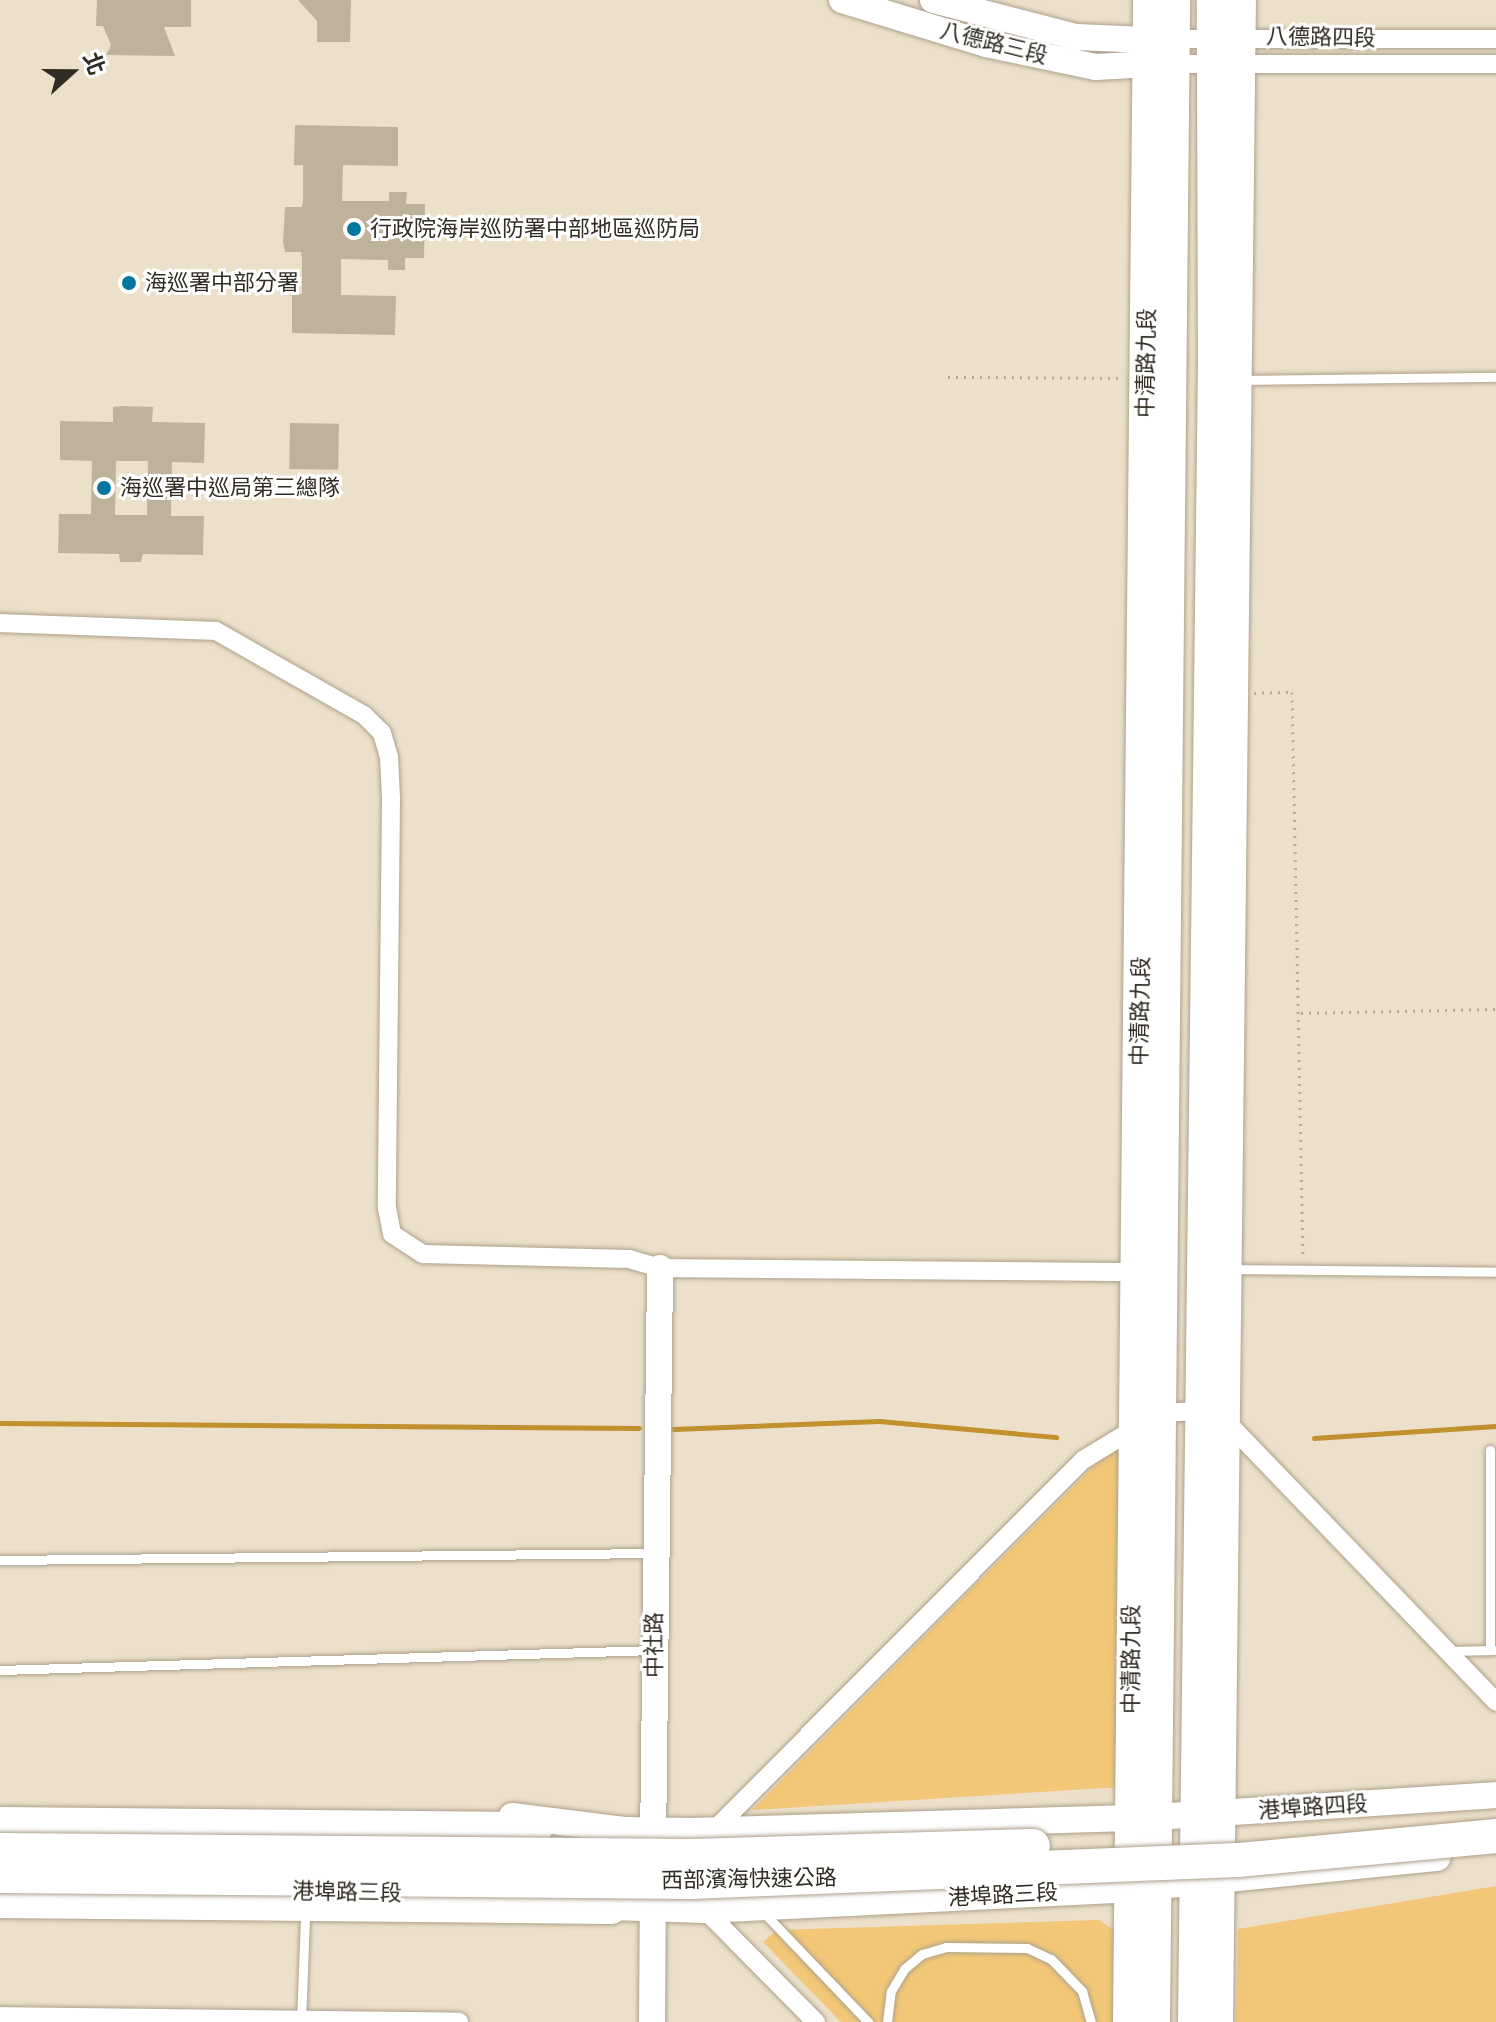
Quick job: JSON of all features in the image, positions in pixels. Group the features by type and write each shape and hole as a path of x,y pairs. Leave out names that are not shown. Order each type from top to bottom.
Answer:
{"highway":[{"name":"西部濱海快速公路","path":"0,1850 692,1856 1246,1838 1496,1814"},
{"path":"0,1824 535,1829"},
{"name":"西部濱海快速公路","path":"0,1876 691,1882 1238,1860 1496,1836"},
{"path":"0,1901 611,1907"}],"main road":[{"name":"中清路九段","path":"1143,1817 1160,1413 1162,52 1148,0"},
{"name":"中清路九段","path":"1155,2022 1143,1888 1132,1430 1137,1272 1146,378 1162,52 1175,0"},
{"path":"1211,1415 1228,1269 1234,693 1234,380 1225,49 1212,0"},
{"path":"1218,2022 1206,1882 1211,1415 1213,367 1225,49 1241,0"},
{"path":"1193,2022 1206,1882"},
{"name":"中清路九段","path":"1128,2022 1143,1888"}],"street":[{"name":"八德路三段","path":"842,0 986,44 1082,65 1162,52"},
{"name":"八德路三段","path":"933,0 1076,37 1162,52"},
{"name":"八德路四段","path":"1162,52 1496,39"},
{"name":"八德路四段","path":"1225,49 1496,64"},
{"path":"0,623 216,631 364,715 382,733 389,757 387,1208 392,1234 423,1254 629,1259 660,1268 1137,1272"},
{"name":"中社路","path":"652,2022 660,1268"},
{"path":"714,1830 1083,1460 1160,1413 1211,1415 1496,1702"},
{"name":"港埠路四段","path":"1143,1817 1496,1795"},
{"path":"0,1811 535,1816 624,1830"},
{"path":"535,1829 714,1830 1143,1817"},
{"path":"0,1837 535,1842 624,1830"},
{"path":"1206,1882 1496,1852"},
{"name":"港埠路三段","path":"0,1889 698,1909 1143,1888 1206,1882"},
{"name":"港埠路三段","path":"611,1907 653,1907"},
{"name":"港埠路三段","path":"0,1914 305,1917 653,1907"},
{"path":"698,1909 816,2022"},
{"path":"0,2016 459,2022"}],"lane":[{"path":"1234,380 1496,377"},
{"path":"1228,1269 1496,1272"},
{"path":"1446,1651 1493,1650 1490,1450"},
{"path":"0,1560 655,1553"},
{"path":"0,1670 654,1650"},
{"path":"759,1908 868,2022"},
{"path":"301,2020 305,1917"},
{"path":"887,2022 891,1991 904,1969 933,1949 959,1947 1027,1948 1051,1959 1082,1991 1091,2022"}],"path":[{"path":"948,377 1146,378"},
{"path":"1234,693 1292,692 1301,1013 1303,1271"},
{"path":"1301,1013 1496,1009"}],"shaded area":[{"path":"1122,1437 1121,1787 752,1810"},
{"path":"1496,1886 1496,2022 1236,2022 1238,1929"},
{"path":"1099,1920 1115,1931 1114,2022 841,2022 763,1942 777,1930"}],"building":[{"path":"97,0 191,0 191,27 164,27 175,56 106,55 111,45 103,26 96,26"},
{"path":"298,0 351,0 350,42 317,42 317,21"},
{"name":"行政院海岸巡防署中部地區巡防局","path":"295,125 398,127 398,166 343,165 342,201 389,201 389,192 407,192 406,204 425,204 424,258 405,258 405,270 388,270 388,260 341,259 341,295 396,296 395,335 292,333 292,294 302,294 302,259 301,252 285,252 283,242 285,207 302,207 303,200 303,165 294,165"},
{"name":"海巡署中巡局第三總隊","path":"113,407 153,407 152,422 205,423 204,463 172,462 171,516 204,516 203,555 143,554 141,562 120,562 119,554 58,553 59,514 91,514 92,461 60,460 60,421 113,422","holes":["116,461 148,461 147,515 115,515"]},
{"path":"290,423 339,424 338,470 289,469"}],"waterway":[{"path":"673,1429 879,1421 1056,1437"},
{"path":"0,1423 639,1428"},
{"path":"1314,1438 1496,1426"}],"place":[{"name":"行政院海岸巡防署中部地區巡防局","path":"354,229"},
{"name":"海巡署中部分署","path":"129,283"},
{"name":"海巡署中巡局第三總隊","path":"104,488"}]}
